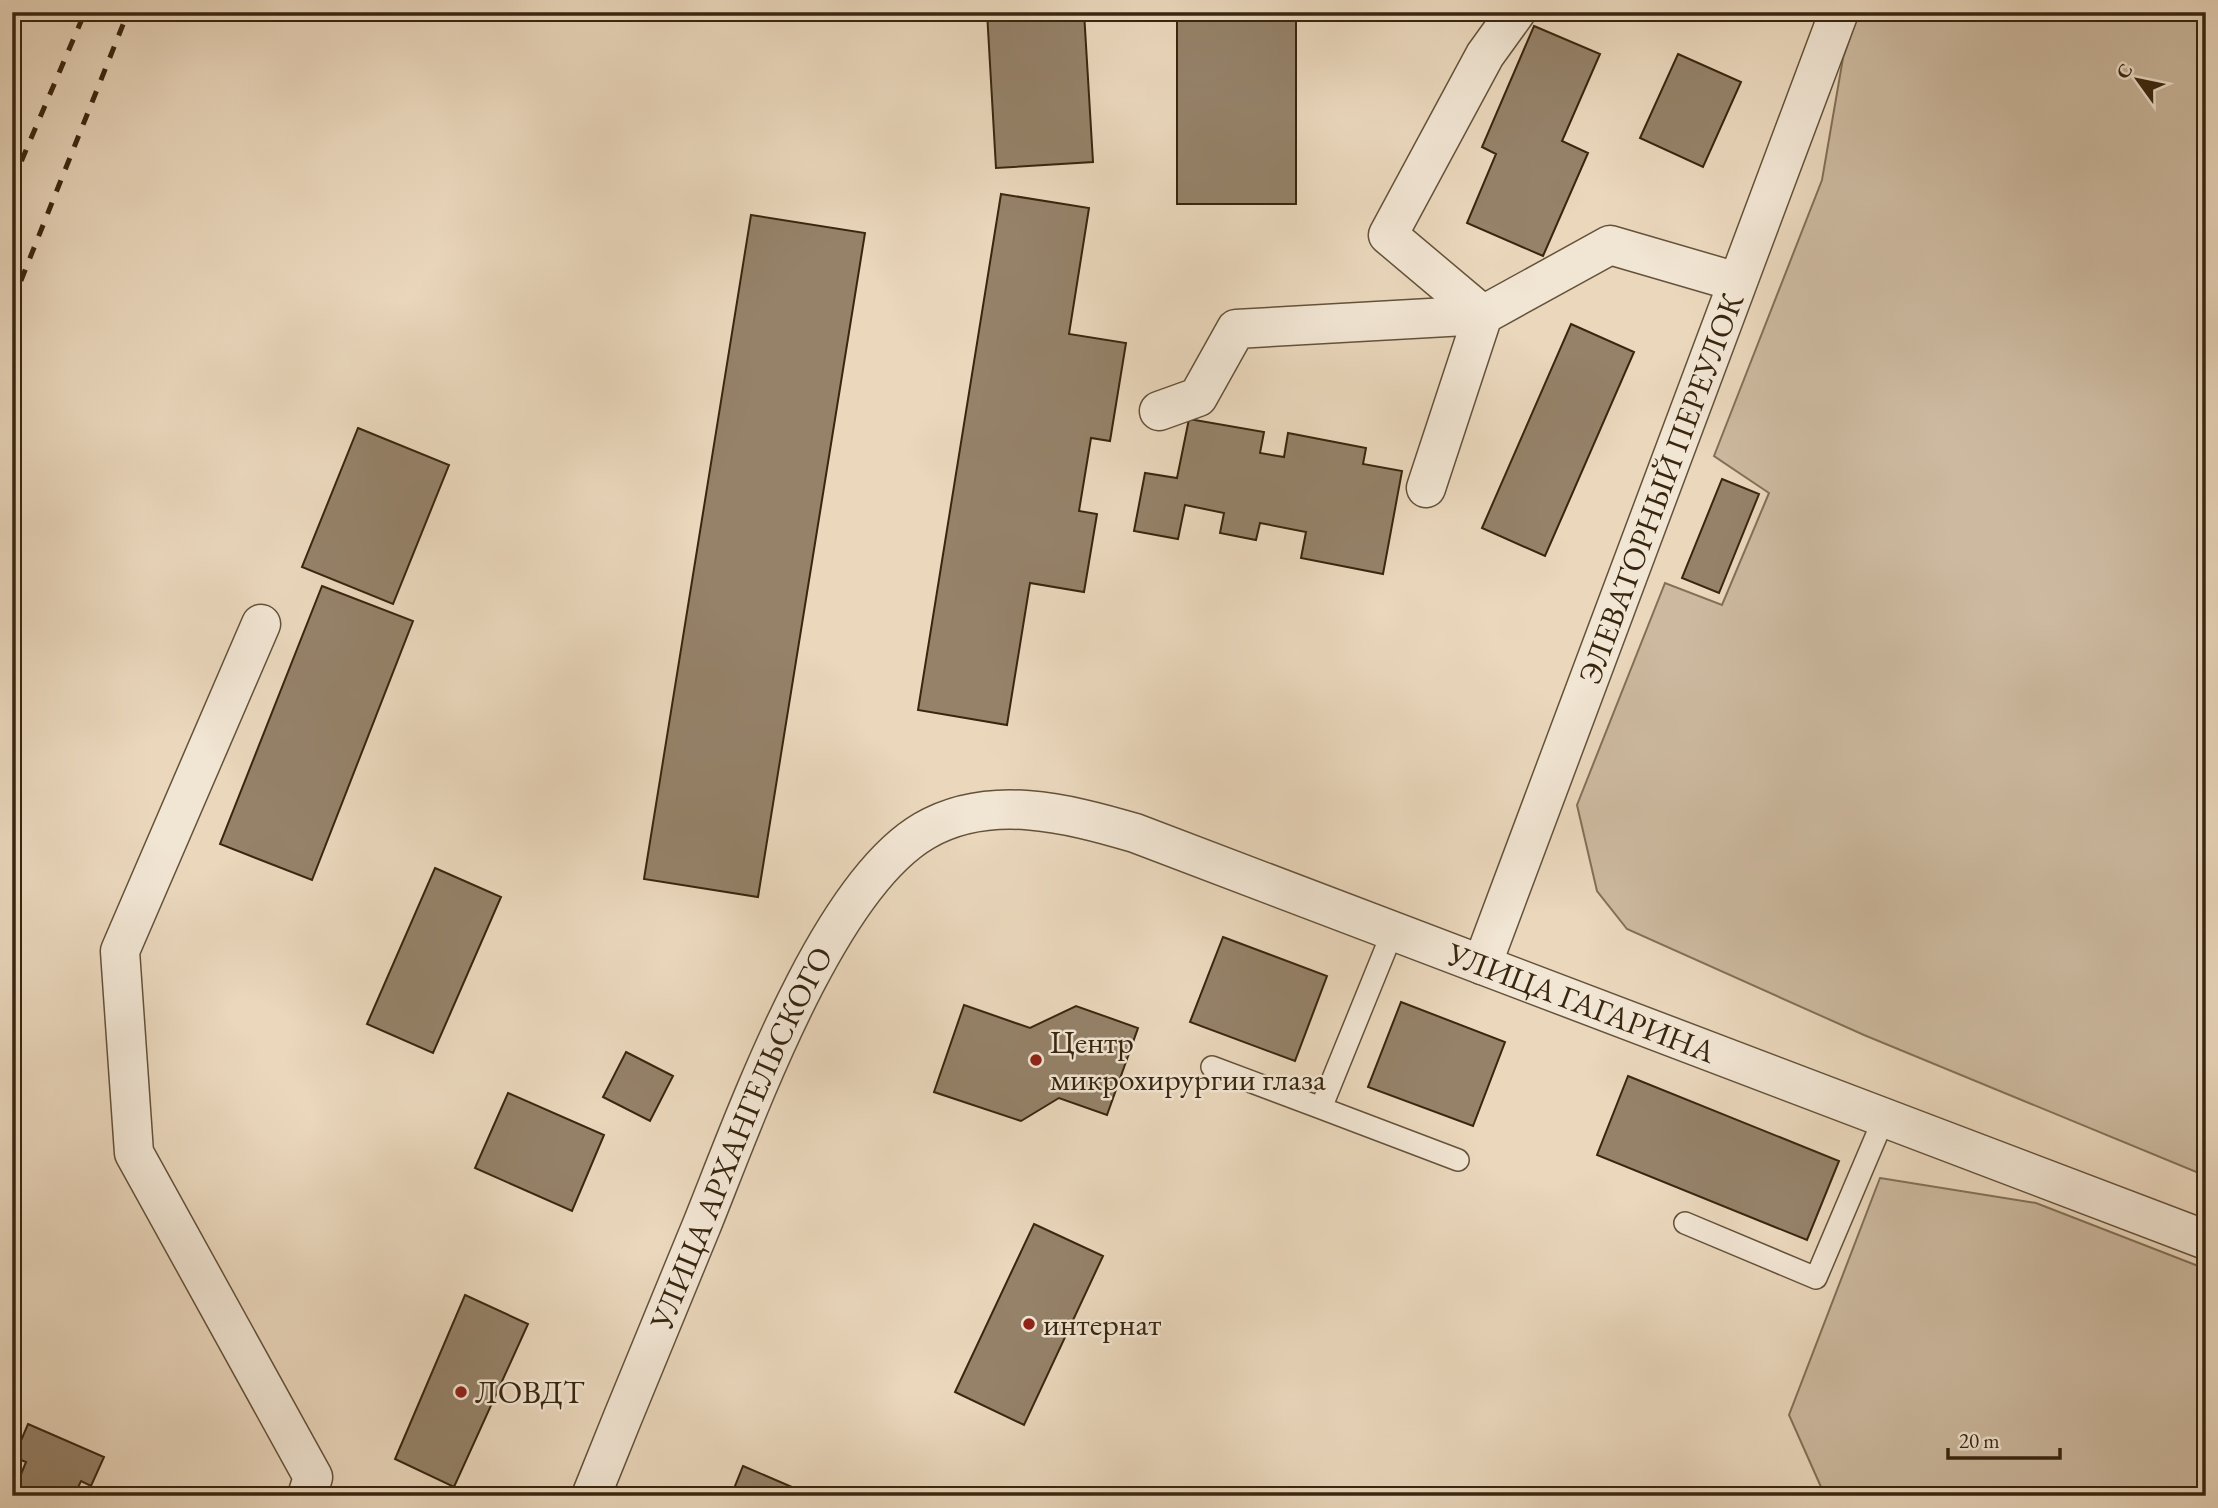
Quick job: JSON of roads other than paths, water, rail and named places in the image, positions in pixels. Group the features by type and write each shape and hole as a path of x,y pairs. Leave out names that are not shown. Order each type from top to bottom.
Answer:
{"street":[{"path":"1483,315 1388,235 1485,55 1516,12"},
{"name":"ЭЛЕВАТОРНЫЙ ПЕРЕУЛОК","path":"1482,965 1839,12"},
{"path":"1159,411 1198,397 1236,329 1483,315 1610,245 1737,282"},
{"path":"1426,488 1483,315"},
{"path":"261,624 120,951 134,1153 313,1477 307,1496"},
{"name":"УЛИЦА ГАГАРИНА","path":"947,820 982,811 1011,809 1042,811 1100,823 1393,931 2206,1240"},
{"name":"УЛИЦА АРХАНГЕЛЬСКОГО","path":"591,1496 770,1057 828,943 863,890 898,852 923,832 947,820"}],"lane":[{"path":"1321,1108 1393,931"},
{"path":"1212,1067 1458,1160"},
{"path":"1685,1223 1816,1278 1884,1118"}],"railway":[{"path":"12,183 85,12"},
{"path":"12,303 128,12"}],"place":[{"name":"Центр микрохирургии глаза","path":"1036,1060"},
{"name":"интернат","path":"1029,1324"},
{"name":"ЛОВДТ","path":"461,1392"}]}
